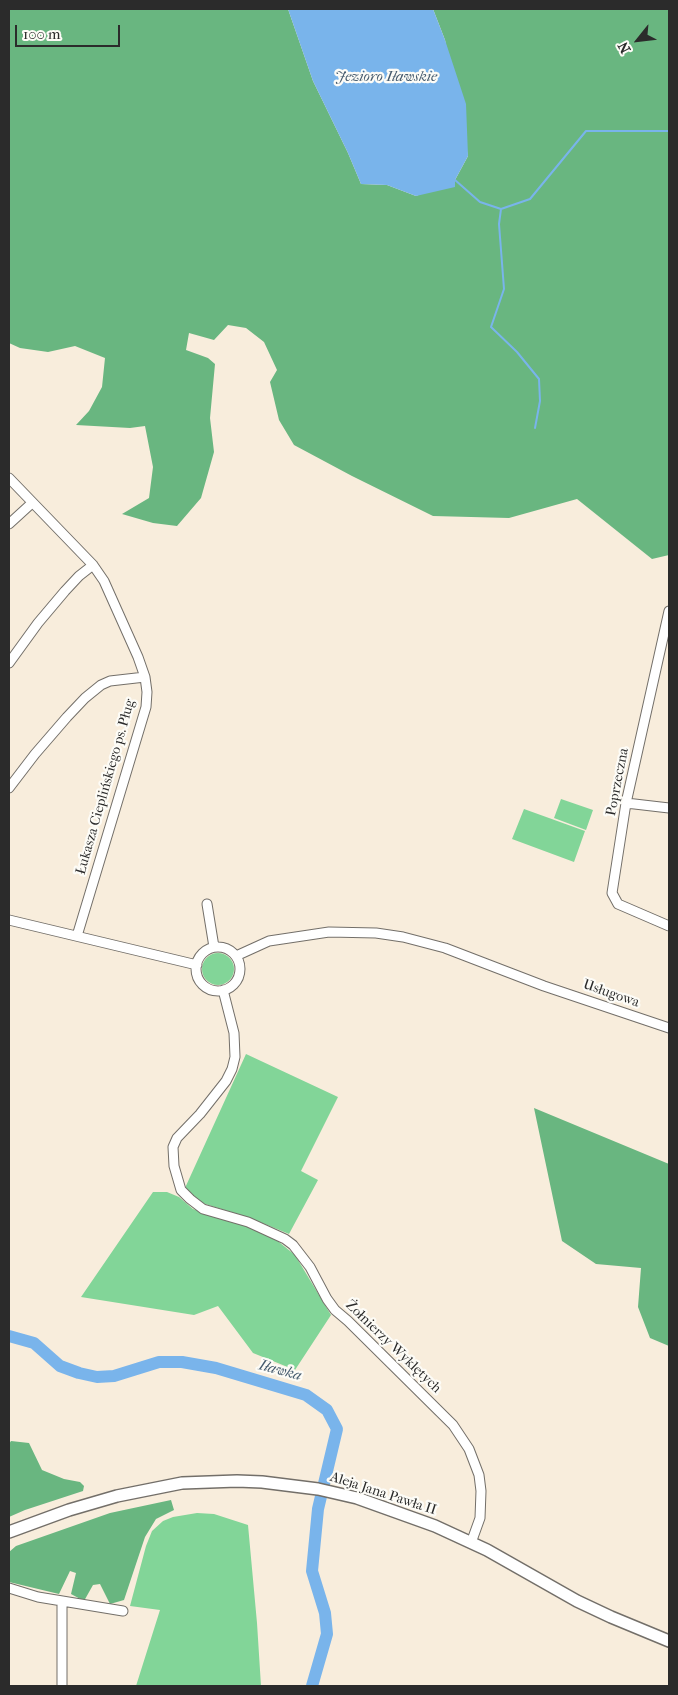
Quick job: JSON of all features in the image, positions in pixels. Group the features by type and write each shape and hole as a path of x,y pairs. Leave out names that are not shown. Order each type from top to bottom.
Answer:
{"main road":[{"name":"Aleja Jana Pawła II","path":"9,1532 69,1510 117,1496 182,1483 237,1481 279,1483 318,1489 357,1498 435,1526 487,1550 577,1601 669,1641"}],"street":[{"name":"Łukasza Cieplińskiego ps. Pług","path":"9,478 93,565 104,581 145,677 146,707 77,936"},
{"path":"9,524 32,503"},
{"path":"9,663 38,623 65,591 93,565"},
{"name":"Poprzeczna","path":"669,611 626,803 612,893 618,904 669,926"},
{"path":"9,788 67,716 85,698 101,685 110,681 145,677"},
{"path":"626,803 669,808"},
{"path":"207,904 214,947"},
{"path":"9,920 196,965"},
{"name":"Usługowa","path":"236,956 268,941 329,932 376,933 403,937 444,948 544,986 669,1028"},
{"path":"214,947 227,949 236,956 240,965 239,975 234,985 224,990 214,991 204,987 198,978 196,965 198,958 206,950 214,947"},
{"name":"Żołnierzy Wyklętych","path":"224,990 234,1033 235,1058 226,1080 200,1114 177,1138 173,1147 174,1166 181,1190 204,1209 248,1222 285,1239 310,1267 326,1299 335,1310 453,1425 469,1448 479,1475 481,1491 480,1518 471,1543"},
{"path":"9,1588 38,1597 123,1611"},
{"path":"62,1601 62,1686"}],"green space":[{"path":"9,9 288,9 313,81 361,184 387,185 416,196 455,180 468,156 445,40 433,9 669,9 669,555 652,559 577,499 509,518 433,516 352,476 294,445 279,420 270,382 277,370 264,342 246,328 228,325 214,340 189,333 186,350 208,358 215,364 210,418 214,452 201,498 177,526 153,523 122,514 149,498 153,467 145,426 130,428 76,425 89,411 102,387 105,358 75,346 48,352 20,348 9,343"},
{"path":"561,799 593,810 586,830 554,818"},
{"path":"524,809 585,831 574,862 512,839"},
{"path":"218,953 229,958 234,969 229,980 218,985 207,980 202,969 207,958"},
{"path":"246,1054 338,1097 301,1171 318,1180 289,1234 250,1218 199,1202 185,1188"},
{"path":"534,1108 669,1164 669,1346 650,1338 638,1307 641,1268 596,1264 562,1241"},
{"path":"153,1192 167,1192 179,1197 193,1209 244,1225 274,1238 295,1255 331,1315 295,1370 253,1353 218,1306 194,1315 81,1297"},
{"path":"11,1441 29,1443 42,1470 64,1479 80,1482 84,1486 83,1491 9,1517 9,1444"},
{"path":"171,1500 174,1510 156,1519 145,1537 124,1600 110,1604 100,1584 93,1585 84,1601 71,1594 76,1573 70,1571 59,1594 9,1582 9,1552 16,1546 110,1513"},
{"path":"197,1513 214,1514 248,1525 261,1686 136,1686 160,1610 130,1606 146,1546 152,1531 163,1521 173,1517"}],"water":[{"name":"Jezioro Iławskie","path":"288,9 433,9 466,104 468,156 455,180 455,187 416,196 387,185 361,184 313,81"}],"waterway":[{"path":"501,209 530,199 586,131 669,131"},
{"path":"455,180 480,202 501,209 499,224 504,289 491,327 517,352 539,379 540,401 535,428"},
{"name":"Iławka","path":"9,1336 34,1343 60,1366 79,1373 97,1377 114,1376 159,1362 182,1362 216,1368 306,1395 327,1410 337,1429 318,1509 312,1571 325,1613 327,1634 312,1686"}]}
